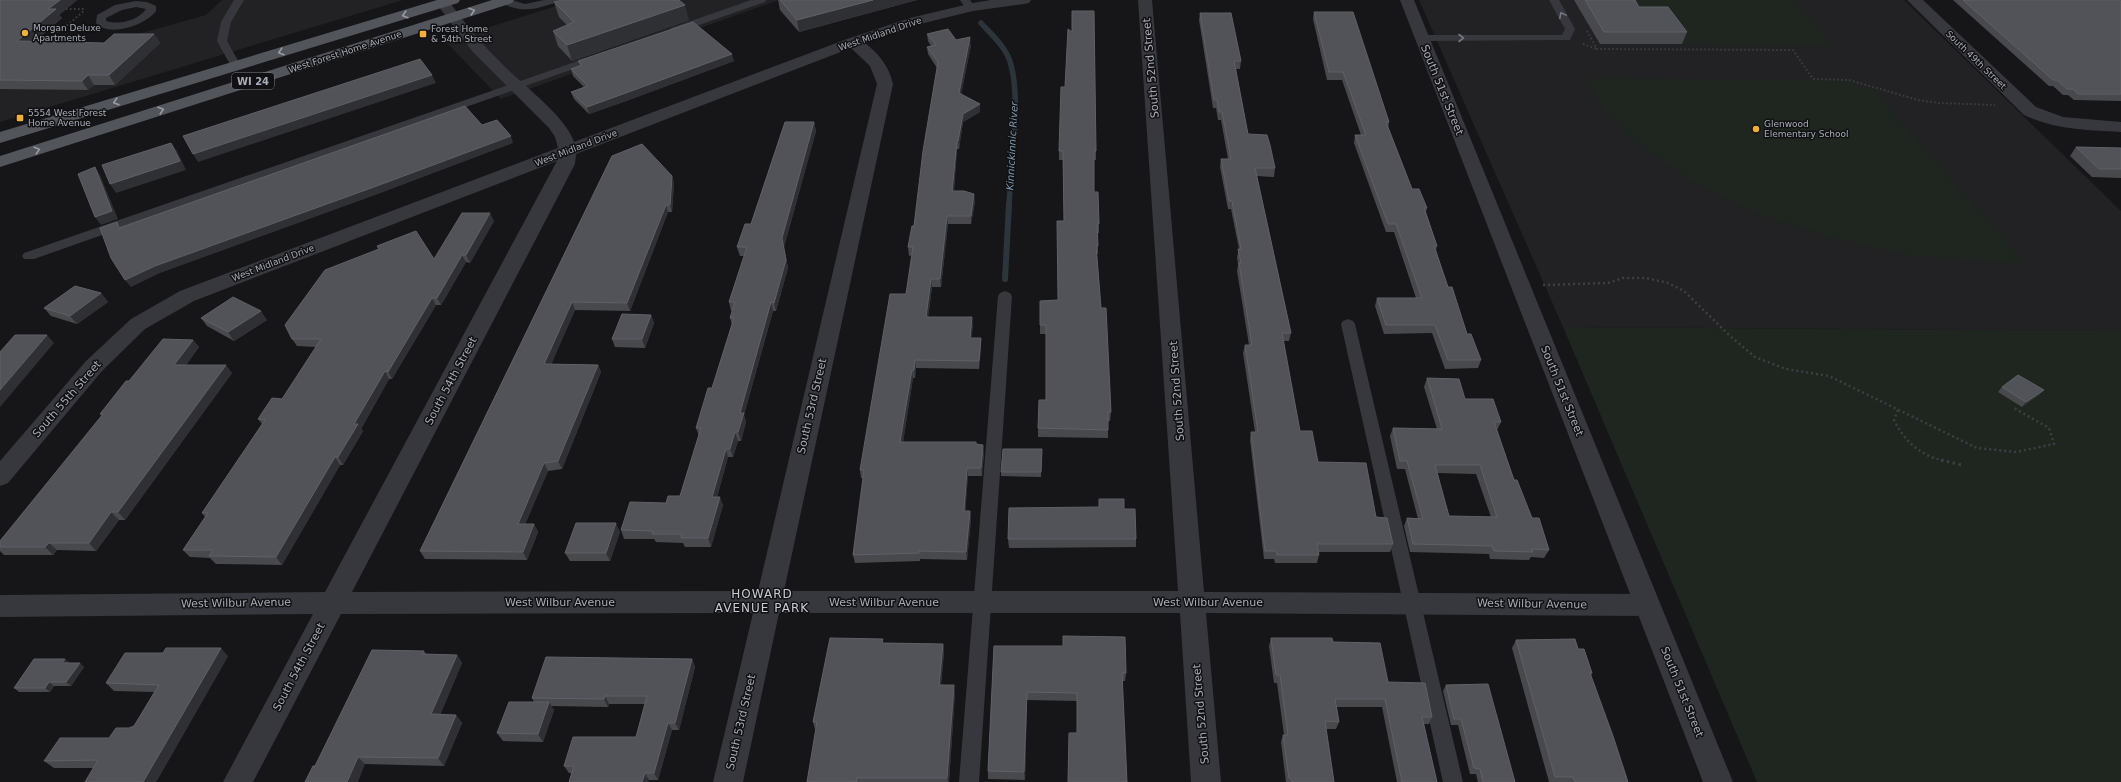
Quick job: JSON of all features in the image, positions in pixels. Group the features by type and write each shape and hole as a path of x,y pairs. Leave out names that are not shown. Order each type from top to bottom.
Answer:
{"main road":[{"name":"West Forest Home Avenue","path":"0,138 236,66 447,5 506,0"},
{"name":"West Forest Home Avenue","path":"0,162 447,5"}],"street":[{"name":"West Midland Drive","path":"138,324 187,296 853,42 968,4 1018,0"},
{"name":"South 52nd Street","path":"1145,0 1206,782"},
{"name":"South 51st Street","path":"1407,0 1718,782"},
{"name":"South 49th Street","path":"1914,0 2022,105 2040,117 2071,123 2121,127"},
{"path":"447,5 515,86 557,128 564,138 568,151"},
{"name":"South 53rd Street","path":"728,782 884,84 882,70 872,57 853,42"},
{"name":"South 54th Street","path":"238,782 555,187 564,168 568,151"},
{"name":"South 55th Street","path":"0,477 94,366 138,324"},
{"name":"West Wilbur Avenue","path":"0,606 333,602 981,601 1647,605"}],"lane":[{"path":"111,10 122,0"},
{"path":"236,66 222,41 226,22 239,0"},
{"path":"506,0 520,8 529,8 554,0"},
{"path":"662,35 739,3 761,0"},
{"path":"1422,38 1566,38 1570,29 1554,0"},
{"path":"29,256 610,53"},
{"path":"969,782 981,601 1005,296"},
{"path":"1348,324 1453,782"}],"path":[{"path":"34,47 64,28 92,5"},
{"path":"66,9 86,9"},
{"path":"51,28 64,28"},
{"path":"1586,31 1597,49 1793,50 1813,79 1849,80 1877,90 1894,92 1918,100 1939,103 2022,105"},
{"path":"1519,284 1584,285 1608,283 1623,278 1646,278 1668,283 1684,290 1730,336 1755,356 1786,369 1829,376 1977,448 2001,454 2032,452 2054,444 2049,428 2014,408"},
{"path":"1898,410 1894,420 1899,433 1910,444 1922,454 1962,465"}],"shaded area":[{"path":"222,0 403,0 0,122 0,73 206,15"},
{"path":"575,0 779,0 501,99 445,41"},
{"name":"Glenwood Elementary School","path":"1419,0 1904,0 2121,211 2121,331 1563,327"},
{"path":"1624,0 1792,0 1832,45 1685,44 1666,19 1637,19"},
{"path":"1588,78 1846,81 1872,89 2026,264 1908,255 1837,239 1760,214 1692,181 1631,139 1600,106"},
{"path":"1563,327 2121,331 2121,782 1757,782"}],"building":[{"path":"0,0 60,0 48,9 56,9 17,41 104,43 114,34 154,34 109,75 88,75 82,81 0,80"},
{"path":"562,0 679,0 685,5 567,45 553,31 574,22 554,2"},
{"path":"780,0 873,0 797,20"},
{"path":"1585,0 1635,0 1639,7 1668,7 1687,32 1604,32"},
{"path":"1963,0 2121,1 2121,94 2078,94 2073,89 2067,89 2057,80 2053,80"},
{"path":"1072,11 1094,11 1096,151 1094,151 1094,192 1098,192 1099,224 1097,224 1098,246 1096,246 1101,308 1106,308 1111,412 1108,412 1108,430 1038,428 1039,400 1046,400 1046,325 1040,325 1040,301 1058,300 1057,221 1064,221 1063,151 1059,151 1061,87 1065,87 1068,29 1072,32"},
{"path":"1314,12 1353,12 1389,122 1386,122 1412,189 1419,189 1427,208 1424,208 1437,246 1434,246 1448,287 1452,287 1467,334 1471,334 1481,360 1448,360 1435,325 1386,325 1377,298 1422,298 1396,224 1388,224 1355,135 1366,135 1343,72 1329,72"},
{"path":"1200,13 1231,13 1241,61 1234,61 1248,134 1267,135 1270,145 1275,168 1255,168 1291,333 1282,333 1300,431 1312,431 1318,462 1366,463 1376,517 1387,518 1393,544 1317,544 1319,555 1277,555 1276,551 1265,551 1251,432 1258,432 1245,345 1252,345 1239,263 1241,263 1238,249 1241,249 1232,201 1229,201 1221,159 1231,159 1222,112 1219,112 1217,100 1214,100"},
{"path":"693,22 732,54 587,107 571,92 588,86 571,69 582,65 578,61"},
{"path":"948,29 956,40 970,37 959,93 980,104 963,114 957,141 952,191 964,191 974,194 971,216 947,216 940,279 931,279 926,317 972,317 970,338 981,338 979,361 915,360 900,442 976,442 976,444 983,445 981,468 967,468 964,511 970,511 966,552 919,551 919,553 853,555 864,470 860,470 890,294 906,294 913,247 908,247 912,226 914,226 923,151 938,62 927,47 936,45 927,34"},
{"path":"420,59 432,75 193,154 183,136"},
{"path":"465,106 482,125 497,120 511,136 155,266 125,280 111,258 100,228 117,222 119,228"},
{"path":"785,122 814,122 782,238 786,260 774,303 771,302 740,413 744,413 738,432 735,432 730,449 726,449 712,497 720,497 708,538 681,538 682,534 652,534 653,531 621,530 630,502 666,503 668,496 680,496 701,428 696,428 708,388 712,388 734,318 730,318 735,302 729,302 747,247 737,247 745,224 751,224"},
{"path":"171,143 180,161 110,184 102,165"},
{"path":"642,144 672,176 670,205 666,205 627,303 572,302 544,364 598,365 558,461 544,463 518,524 534,524 523,552 420,551 612,156"},
{"path":"2076,147 2121,148 2121,169 2099,169"},
{"path":"95,167 112,211 95,217 78,174"},
{"path":"462,213 490,213 466,255 462,255 437,298 432,298 388,372 385,371 354,424 358,424 338,457 335,457 276,557 209,556 213,550 183,550 208,513 202,513 265,420 258,419 272,398 282,399 321,339 292,339 285,325 325,270 379,249 377,246 416,231 434,259"},
{"path":"75,286 101,293 70,316 44,308"},
{"path":"233,297 261,311 228,332 201,318"},
{"path":"622,314 651,315 642,339 612,339"},
{"path":"15,335 47,335 0,390 0,352"},
{"path":"163,339 193,340 174,365 226,365 118,512 111,512 89,543 49,543 45,547 0,547 0,541 103,414 100,414 126,381 129,381"},
{"path":"2018,375 2044,390 2026,402 2002,387"},
{"path":"1427,378 1459,379 1465,399 1493,399 1501,422 1494,422 1514,480 1517,480 1532,518 1539,518 1549,550 1532,549 1533,552 1494,551 1492,546 1413,544 1407,518 1423,519 1407,461 1400,461 1393,428 1442,429","holes":["1435,465 1480,465 1497,517 1449,516"]},
{"path":"1003,449 1042,449 1041,472 1001,472"},
{"path":"1099,499 1124,499 1124,509 1135,509 1136,539 1008,539 1009,508 1099,507"},
{"path":"576,523 616,523 606,553 565,553"},
{"path":"1063,636 1125,637 1126,673 1122,673 1127,782 1068,782 1069,733 1077,733 1077,693 1027,692 1024,772 988,771 994,646 1063,646"},
{"path":"830,638 883,639 882,643 943,644 939,685 954,685 947,778 857,778 856,782 807,782 817,722 813,722"},
{"path":"1271,638 1332,638 1333,642 1380,643 1388,682 1425,683 1432,717 1422,717 1437,782 1402,782 1385,699 1335,699 1339,722 1325,721 1334,782 1292,782 1291,778 1289,778 1283,735 1288,735 1280,675 1276,675"},
{"path":"1575,639 1578,649 1584,649 1592,673 1590,673 1628,782 1575,782 1573,777 1555,777 1516,640"},
{"path":"166,648 221,648 143,782 85,782 98,760 44,761 60,738 109,738 116,728 129,728 134,726 159,685 106,683 125,653 163,653"},
{"path":"372,650 424,651 422,654 457,655 431,714 456,715 438,758 358,757 347,782 305,782 313,766 315,766"},
{"path":"546,657 692,659 675,723 668,723 654,773 645,773 642,782 569,782 574,766 564,766 573,737 636,737 647,696 605,696 604,699 532,698"},
{"path":"34,659 65,659 62,663 80,663 66,682 49,682 45,688 14,688"},
{"path":"1488,684 1515,782 1483,782 1480,769 1474,768 1461,719 1454,719 1446,685"},
{"path":"509,702 549,702 538,734 497,733"}],"waterway":[{"name":"Kinnickinnic River","path":"981,23 999,42 1006,53 1011,65 1014,80 1015,115 1009,205"},
{"name":"Kinnickinnic River","path":"1005,279 1009,204"}],"place":[{"name":"Morgan Deluxe Apartments","path":"25,33"},
{"name":"Forest Home & 54th Street","path":"423,34"},
{"name":"5554 West Forest Home Avenue","path":"20,118"},
{"name":"Glenwood Elementary School","path":"1756,129"}],"district":[{"name":"HOWARD AVENUE PARK","path":"762,601"}]}
